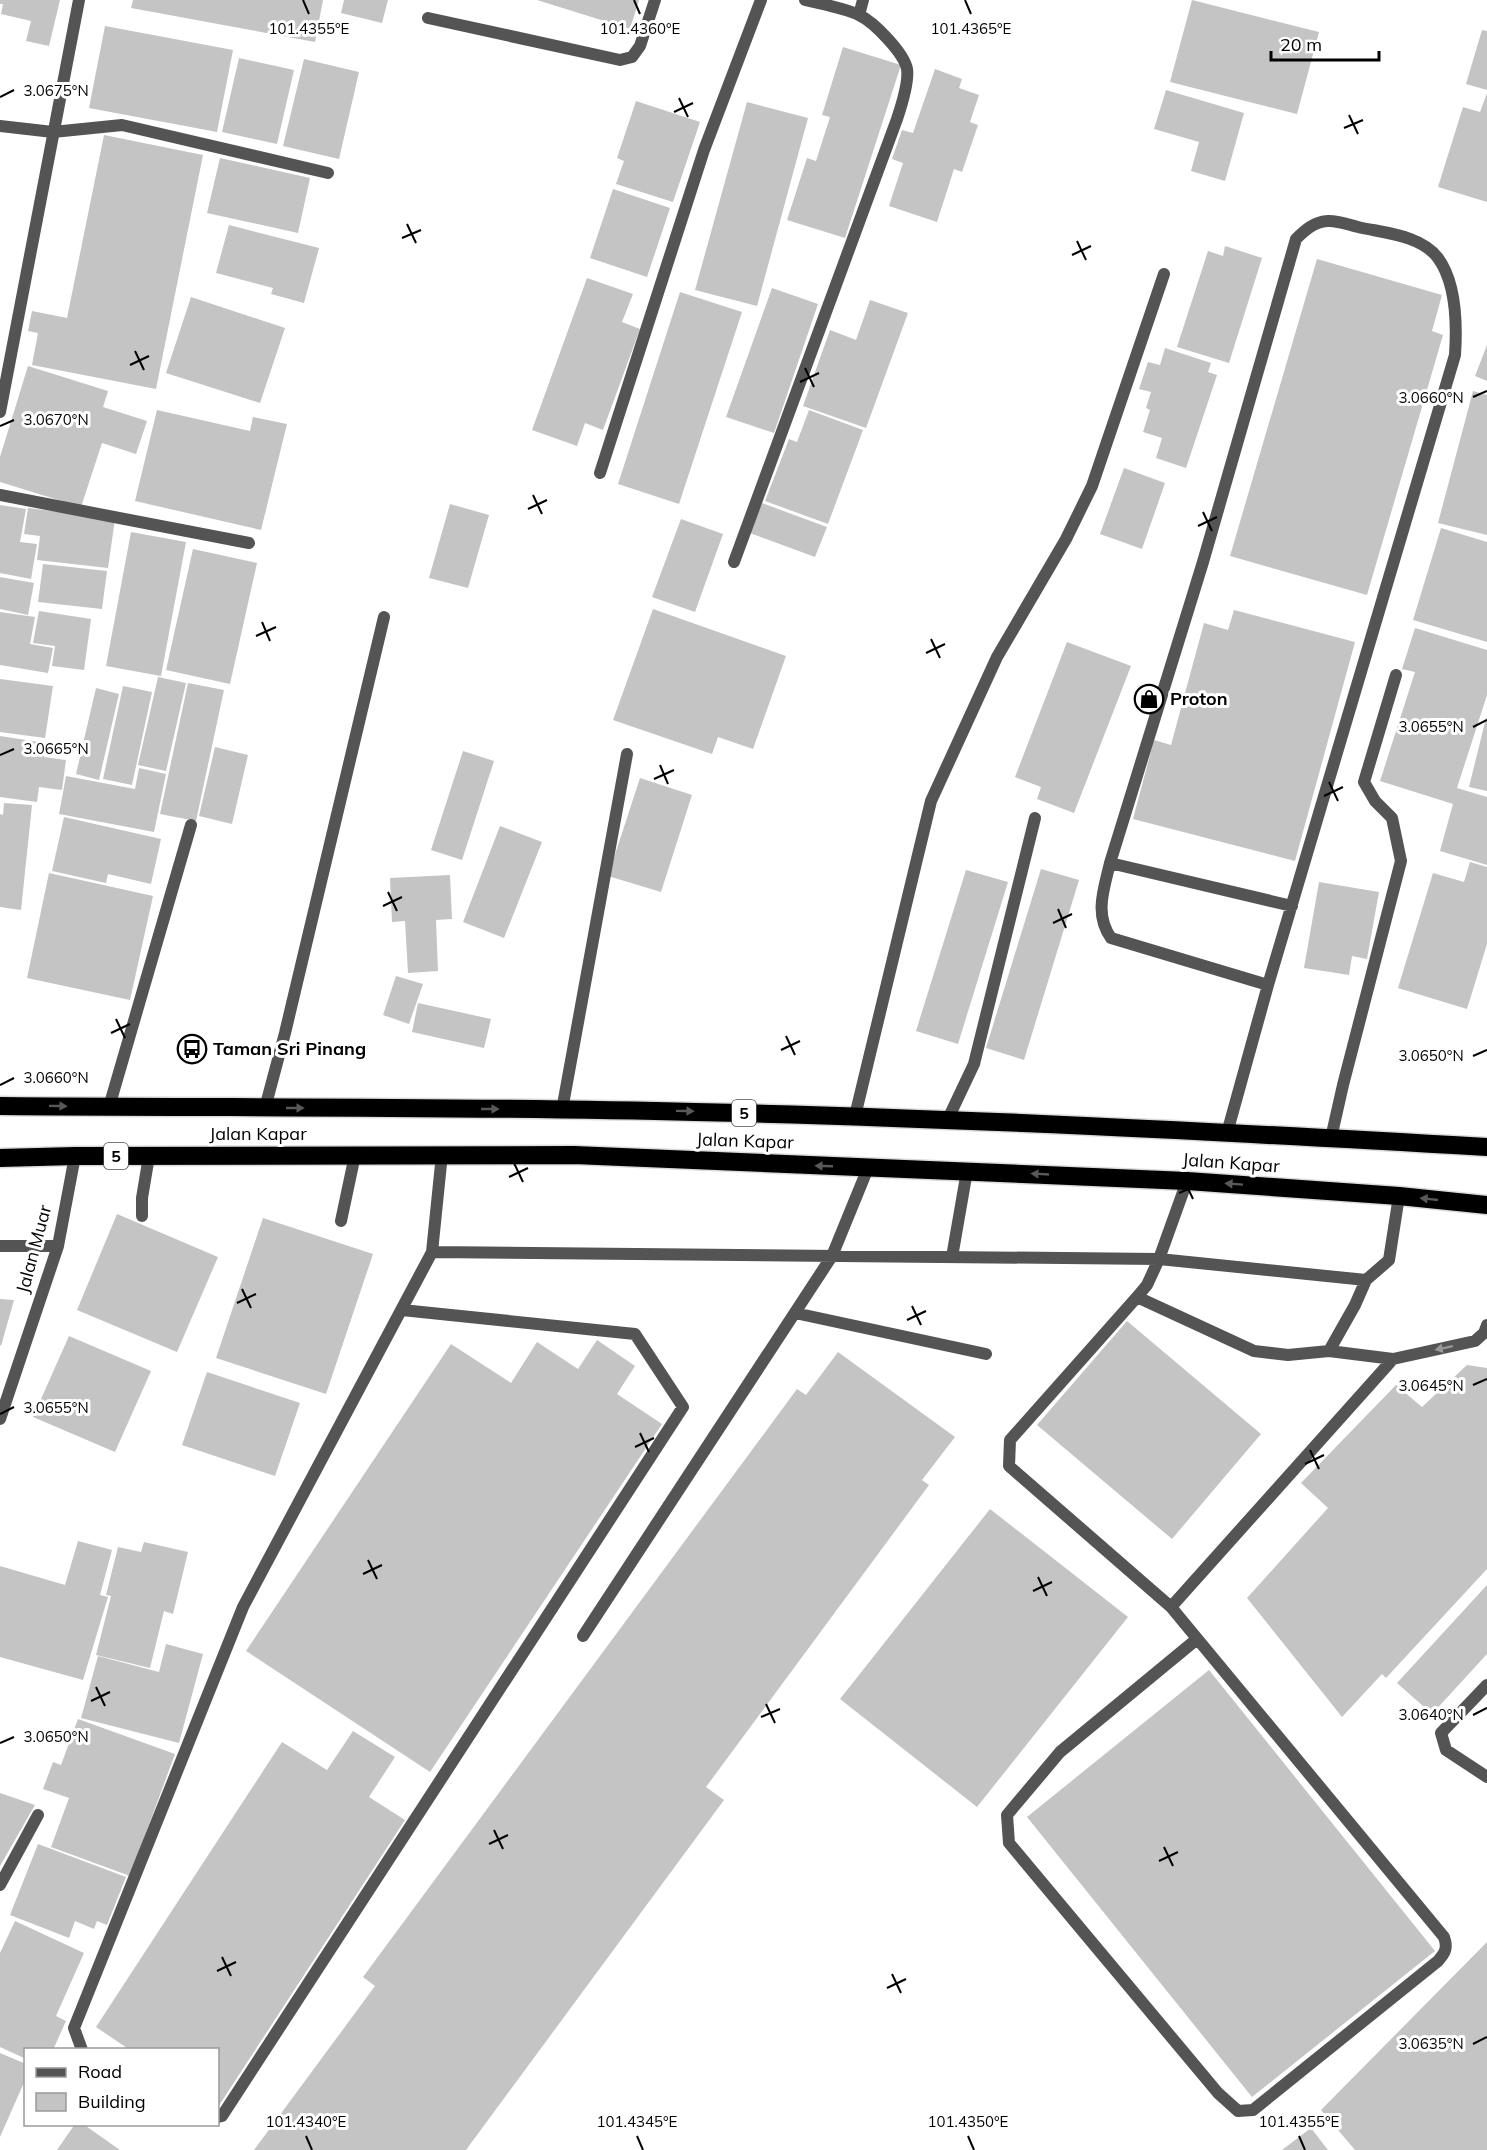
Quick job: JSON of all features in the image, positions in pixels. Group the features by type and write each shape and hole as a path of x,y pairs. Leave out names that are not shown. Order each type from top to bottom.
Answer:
{"highway":[{"name":"Jalan Kapar","path":"0,1106 562,1110 855,1116 1487,1147"},
{"name":"Jalan Kapar","path":"0,1158 574,1155 1187,1181 1487,1204"}],"street":[{"path":"0,412 79,0"},
{"path":"428,18 620,60 632,57 640,46 655,0"},
{"path":"600,473 704,150 761,0"},
{"path":"734,562 904,96 908,71 904,59 882,33 859,15 805,0"},
{"path":"859,15 863,0"},
{"path":"0,126 53,132 122,124 328,173"},
{"path":"1227,1133 1268,985 1455,355 1456,314 1446,274 1439,258 1428,247 1407,238 1328,221 1315,224 1296,239 1203,562 1110,862 1100,909 1105,930 1111,938 1268,985"},
{"path":"855,1116 931,801 997,657 1066,539 1092,486 1164,273"},
{"path":"0,495 249,543"},
{"path":"265,1108 384,617"},
{"path":"1331,1138 1401,861 1392,818 1375,801 1364,782 1395,675"},
{"path":"562,1110 627,754"},
{"path":"947,1121 974,1064 1035,818"},
{"path":"109,1107 191,825"},
{"path":"1110,862 1292,906"},
{"path":"82,2048 74,2028 243,1607 432,1252 442,1154"},
{"path":"341,1221 355,1155"},
{"name":"Jalan Muar","path":"1,1411 57,1246 75,1156"},
{"path":"142,1216 142,1198 149,1156"},
{"path":"584,1636 832,1256 868,1168"},
{"path":"952,1257 967,1171"},
{"path":"1187,1181 1159,1259 1147,1285 1010,1440 1010,1466 1171,1607 1444,1937 1447,1945 1445,1953 1438,1961 1253,2110 1247,2111 1238,2111 1218,2093 1008,1843 1007,1815 1060,1752 1197,1639"},
{"path":"1329,1351 1366,1280 1389,1260 1399,1196"},
{"path":"0,1246 57,1246"},
{"path":"432,1252 1159,1259 1366,1280"},
{"path":"1137,1297 1254,1350 1288,1355 1329,1351 1393,1359 1475,1341 1484,1333 1487,1325"},
{"path":"219,2117 222,2116 683,1407 635,1334 402,1310"},
{"path":"795,1313 986,1354"},
{"path":"1171,1607 1393,1359"},
{"path":"1487,1685 1441,1733 1446,1750 1487,1777"},
{"path":"0,1885 38,1815"}],"building":[{"path":"0,0 60,0 49,46 26,41 31,21 1,14 3,4 0,4"},
{"path":"133,0 323,0 315,42 131,8"},
{"path":"344,0 388,0 382,23 341,13"},
{"path":"537,0 639,0 630,29"},
{"path":"1192,0 1319,32 1297,114 1170,82"},
{"path":"105,26 233,50 217,132 89,108"},
{"path":"1482,30 1487,31 1487,90 1466,84"},
{"path":"843,47 901,65 845,238 787,220 807,158 816,161 830,117 822,115"},
{"path":"239,58 294,70 277,144 222,132"},
{"path":"304,59 359,72 339,159 283,146"},
{"path":"935,69 962,79 959,88 979,95 970,122 978,125 962,172 954,169 937,222 889,206 903,163 892,159 902,130 913,133"},
{"path":"1166,90 1244,113 1225,181 1191,171 1199,142 1154,129"},
{"path":"1487,93 1487,202 1438,187 1463,107 1480,112"},
{"path":"636,101 700,122 673,202 616,184 624,161 617,158"},
{"path":"747,102 808,118 757,306 695,290"},
{"path":"104,135 203,155 156,389 32,365 38,333 28,331 32,311 67,318"},
{"path":"220,158 310,178 298,233 207,213"},
{"path":"613,189 670,208 647,277 590,258"},
{"path":"229,225 319,248 304,303 271,294 273,288 216,273"},
{"path":"1225,246 1262,258 1229,363 1177,347 1208,251 1223,256"},
{"path":"1317,259 1442,295 1432,331 1443,335 1367,595 1230,556"},
{"path":"587,278 633,294 622,322 640,329 603,430 585,423 577,446 532,430"},
{"path":"772,288 818,304 774,433 726,417"},
{"path":"680,292 742,312 679,504 618,484"},
{"path":"191,297 285,328 260,403 166,373"},
{"path":"870,300 908,313 866,428 803,406 830,330 856,340"},
{"path":"1487,345 1487,381 1475,376"},
{"path":"1165,348 1211,363 1208,372 1217,375 1186,468 1156,458 1162,438 1143,432 1150,410 1146,408 1151,392 1139,389 1148,362 1160,365"},
{"path":"28,366 108,391 103,407 147,421 136,454 102,443 81,507 0,482 0,457"},
{"path":"1473,391 1487,395 1487,535 1438,523"},
{"path":"157,410 250,431 253,417 287,424 261,530 135,501"},
{"path":"809,410 863,430 828,524 765,501 789,439 797,442"},
{"path":"1124,468 1165,483 1142,549 1100,534"},
{"path":"759,502 827,527 815,557 747,532"},
{"path":"450,504 489,515 468,588 429,578"},
{"path":"0,505 26,509 20,542 37,544 31,579 0,573"},
{"path":"28,508 115,519 108,568 37,560 40,536 24,534"},
{"path":"681,519 723,534 695,612 652,597"},
{"path":"1441,528 1487,542 1487,642 1413,620"},
{"path":"131,532 186,542 161,676 106,666"},
{"path":"193,549 257,563 230,684 166,670"},
{"path":"43,564 107,571 102,609 38,602"},
{"path":"0,577 34,583 28,615 0,609"},
{"path":"653,609 786,656 753,749 718,737 712,754 613,720"},
{"path":"1234,610 1355,642 1295,861 1133,819 1154,740 1171,745 1204,623 1228,630"},
{"path":"39,611 91,619 84,670 52,666 55,646 33,643"},
{"path":"0,612 35,617 30,644 53,648 48,673 0,665"},
{"path":"1415,628 1487,650 1487,695 1457,788 1487,797 1487,865 1440,851 1453,804 1380,781 1415,672 1402,669"},
{"path":"1067,642 1131,666 1074,813 1037,799 1041,787 1015,777"},
{"path":"158,677 186,683 166,771 138,765"},
{"path":"0,679 53,686 45,738 0,732"},
{"path":"188,683 224,690 196,821 160,814"},
{"path":"123,686 152,692 132,785 103,779"},
{"path":"96,688 119,694 99,780 76,774"},
{"path":"1487,718 1487,791 1469,787"},
{"path":"0,736 46,743 44,757 66,760 62,790 39,787 37,802 0,797"},
{"path":"215,747 248,755 232,824 199,816"},
{"path":"463,751 494,761 462,860 431,850"},
{"path":"139,768 166,774 154,832 59,814 66,776 135,789"},
{"path":"640,778 692,795 661,892 608,876"},
{"path":"4,803 32,805 21,910 0,907 0,814 3,815"},
{"path":"64,817 161,839 151,884 108,874 106,883 52,871"},
{"path":"500,826 542,842 504,938 463,922"},
{"path":"1470,862 1487,867 1487,944 1467,1009 1398,988 1433,873 1464,882"},
{"path":"1041,869 1079,880 1024,1060 986,1048"},
{"path":"966,870 1008,882 958,1044 916,1031"},
{"path":"49,873 153,896 130,1000 27,978"},
{"path":"450,875 452,919 436,920 438,971 408,973 405,921 392,922 390,878"},
{"path":"1319,882 1379,892 1367,959 1352,956 1349,975 1304,968"},
{"path":"396,976 423,984 409,1024 383,1015"},
{"path":"418,1003 491,1019 484,1048 412,1032"},
{"path":"117,1214 218,1257 177,1352 77,1310"},
{"path":"263,1218 373,1254 326,1394 216,1358"},
{"path":"0,1299 14,1300 1,1346 0,1345"},
{"path":"1127,1321 1261,1434 1172,1539 1037,1425"},
{"path":"69,1336 151,1371 115,1452 33,1417"},
{"path":"597,1340 635,1366 617,1394 662,1424 430,1772 246,1651 451,1344 511,1383 537,1342 578,1369"},
{"path":"838,1352 955,1437 922,1480 929,1485 706,1787 724,1800 466,2150 254,2150 375,1986 363,1977 797,1389 806,1395"},
{"path":"1467,1365 1487,1368 1487,1569 1386,1678 1382,1674 1342,1717 1247,1598 1328,1508 1301,1483 1396,1385 1422,1407"},
{"path":"207,1372 300,1403 275,1476 182,1445"},
{"path":"990,1509 1128,1617 977,1807 840,1699"},
{"path":"78,1541 112,1550 100,1595 108,1597 83,1680 0,1657 0,1566 65,1585"},
{"path":"144,1542 188,1552 173,1614 164,1611 150,1668 96,1655 111,1596 106,1595 118,1547 141,1552"},
{"path":"1487,1585 1487,1654 1432,1714 1397,1683"},
{"path":"166,1644 203,1654 179,1743 81,1718 98,1656 159,1672"},
{"path":"1209,1670 1435,1951 1252,2097 1027,1817"},
{"path":"78,1719 175,1754 130,1876 51,1847 69,1798 43,1789 53,1762 61,1765"},
{"path":"353,1731 395,1757 369,1797 405,1820 219,2105 219,2048 127,2048 96,2027 282,1742 327,1770"},
{"path":"0,1793 35,1805 0,1866"},
{"path":"38,1844 126,1877 107,1925 97,1921 94,1929 75,1921 69,1938 10,1915"},
{"path":"15,1921 84,1953 56,2016 66,2021 54,2048 24,2048 24,2058 0,2047 0,1953"},
{"path":"1487,1942 1487,2150 1355,2150 1321,2110"},
{"path":"0,2053 24,2063 24,2083 0,2137"},
{"path":"74,2126 86,2126 120,2150 57,2150"},
{"path":"1311,2128 1328,2150 1282,2150"}],"place":[{"name":"Proton","path":"1149,699"},
{"name":"Taman Sri Pinang","path":"192,1049"}]}
